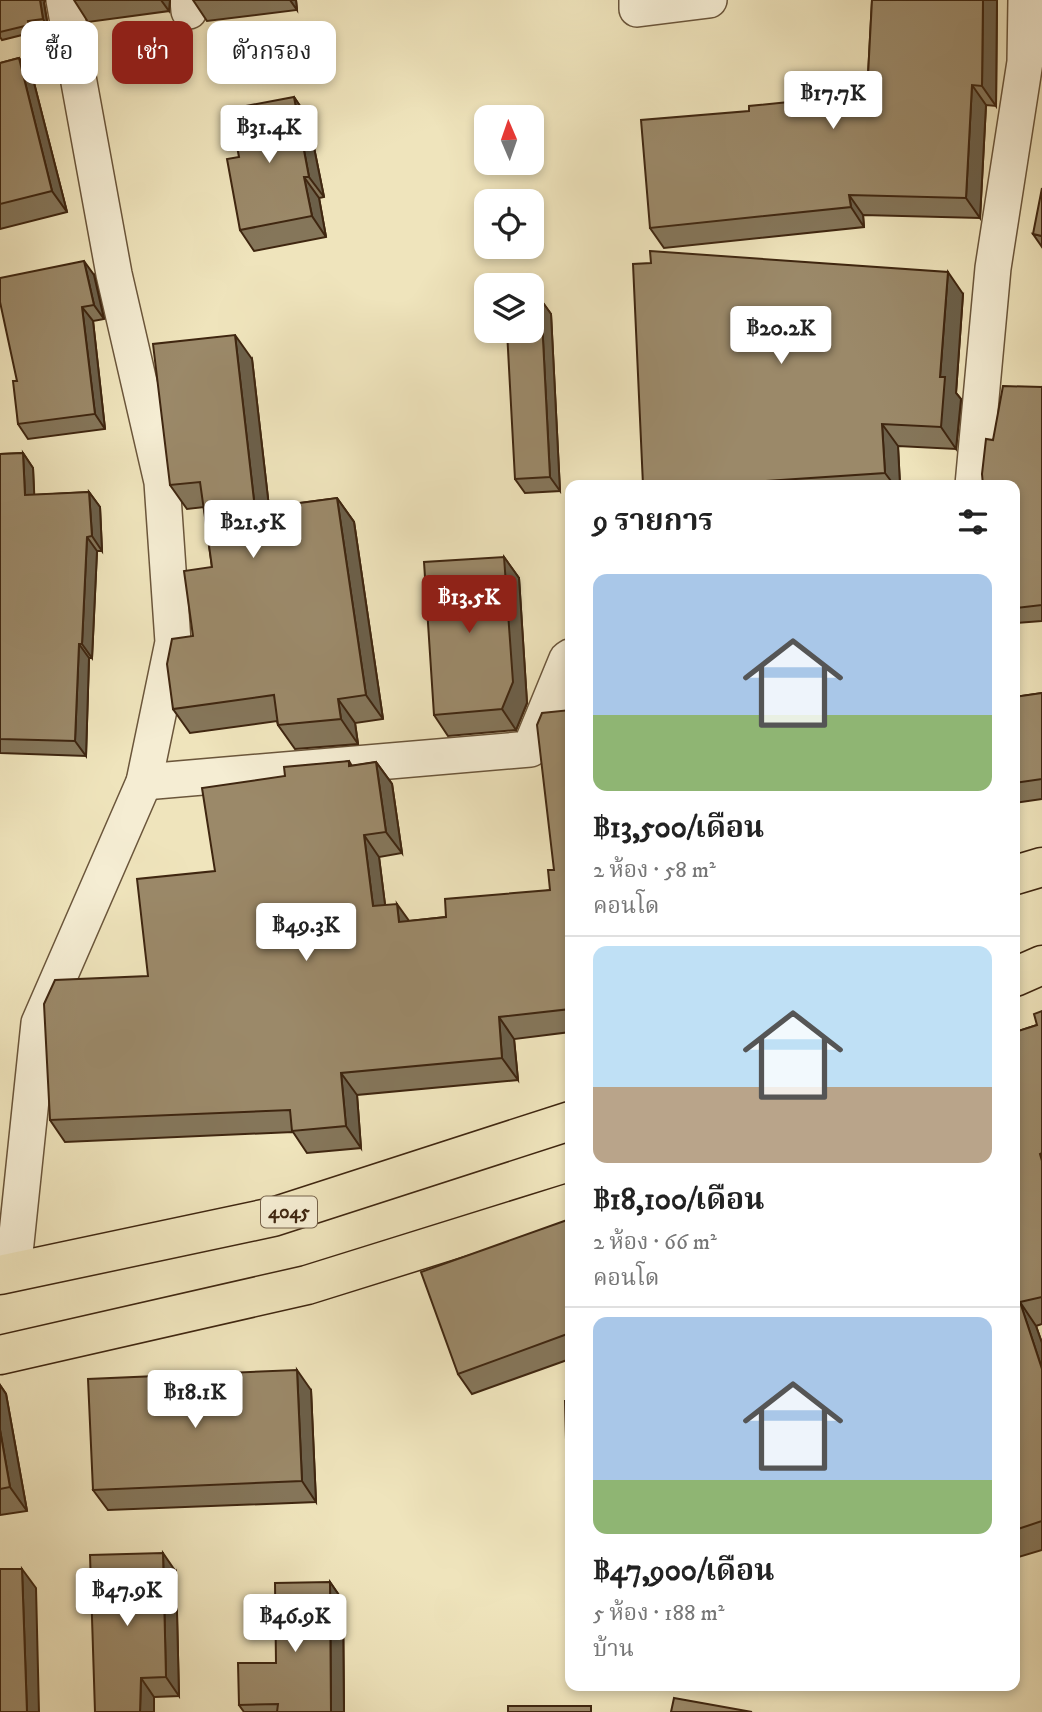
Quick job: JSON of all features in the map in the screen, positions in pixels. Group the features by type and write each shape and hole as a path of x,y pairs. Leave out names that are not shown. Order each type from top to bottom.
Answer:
{"main road":[{"path":"1020,874 1042,867"},
{"path":"1020,975 1042,965"},
{"name":"4045","path":"7,1273 272,1217 565,1123"},
{"path":"0,1355 307,1285 565,1205"}],"street":[{"path":"7,1273 39,1023 144,782 173,642 162,482 114,274 64,0"},
{"path":"636,0 637,9 709,0"},
{"path":"973,480 993,268 1025,62 1026,0"},
{"path":"144,782 530,749 565,665"}],"building":[{"path":"0,0 40,0 43,19 21,21 21,27 0,32"},
{"path":"872,0 983,0 982,86 972,85 966,198 849,195 851,207 650,228 641,120 749,111 749,106 867,94"},
{"path":"19,58 21,84 25,84 52,191 0,204 0,63"},
{"path":"294,97 309,177 304,177 312,216 240,230 227,159 239,157 230,109"},
{"path":"1042,188 1042,236 1033,234"},
{"path":"650,251 948,272 940,377 945,377 941,427 882,424 885,473 782,480 643,480 633,264 651,263"},
{"path":"84,261 94,305 82,307 95,414 18,424 13,381 17,381 0,302 0,278"},
{"path":"235,335 255,509 337,498 366,695 338,699 341,719 278,725 274,695 173,709 167,664 172,639 193,636 184,571 212,567 200,482 170,485 153,344"},
{"path":"508,343 543,343 550,477 515,479"},
{"path":"1003,386 1042,387 1042,605 1020,607 1020,480 983,480 986,439 993,440"},
{"path":"23,453 25,495 89,492 92,536 87,537 75,741 0,739 0,454"},
{"path":"504,557 513,682 502,709 434,715 424,562"},
{"path":"1042,693 1042,779 1020,782 1020,696"},
{"path":"565,711 565,1010 499,1017 502,1058 341,1073 346,1126 292,1131 290,1110 50,1120 44,1004 55,980 148,976 137,879 215,871 202,788 285,776 284,767 349,761 349,766 376,762 386,832 364,835 373,906 397,904 399,922 446,917 445,899 550,890 548,870 554,870 537,725 542,713"},
{"path":"1042,1011 1042,1297 1020,1302 1020,1030 1037,1025 1034,1014"},
{"path":"565,1221 565,1335 458,1374 421,1272"},
{"path":"1020,1302 1042,1369 1042,1521 1020,1528"},
{"path":"297,1370 302,1481 93,1490 88,1379"},
{"path":"0,1430 10,1487 0,1489"},
{"path":"163,1553 166,1677 141,1678 140,1712 95,1712 90,1555"},
{"path":"0,1569 22,1569 27,1712 0,1712"},
{"path":"330,1582 331,1712 277,1712 278,1704 239,1705 238,1663 276,1663 275,1583"},
{"path":"674,1698 752,1712 671,1712"},
{"path":"508,1706 591,1706 591,1712 508,1712"}]}
